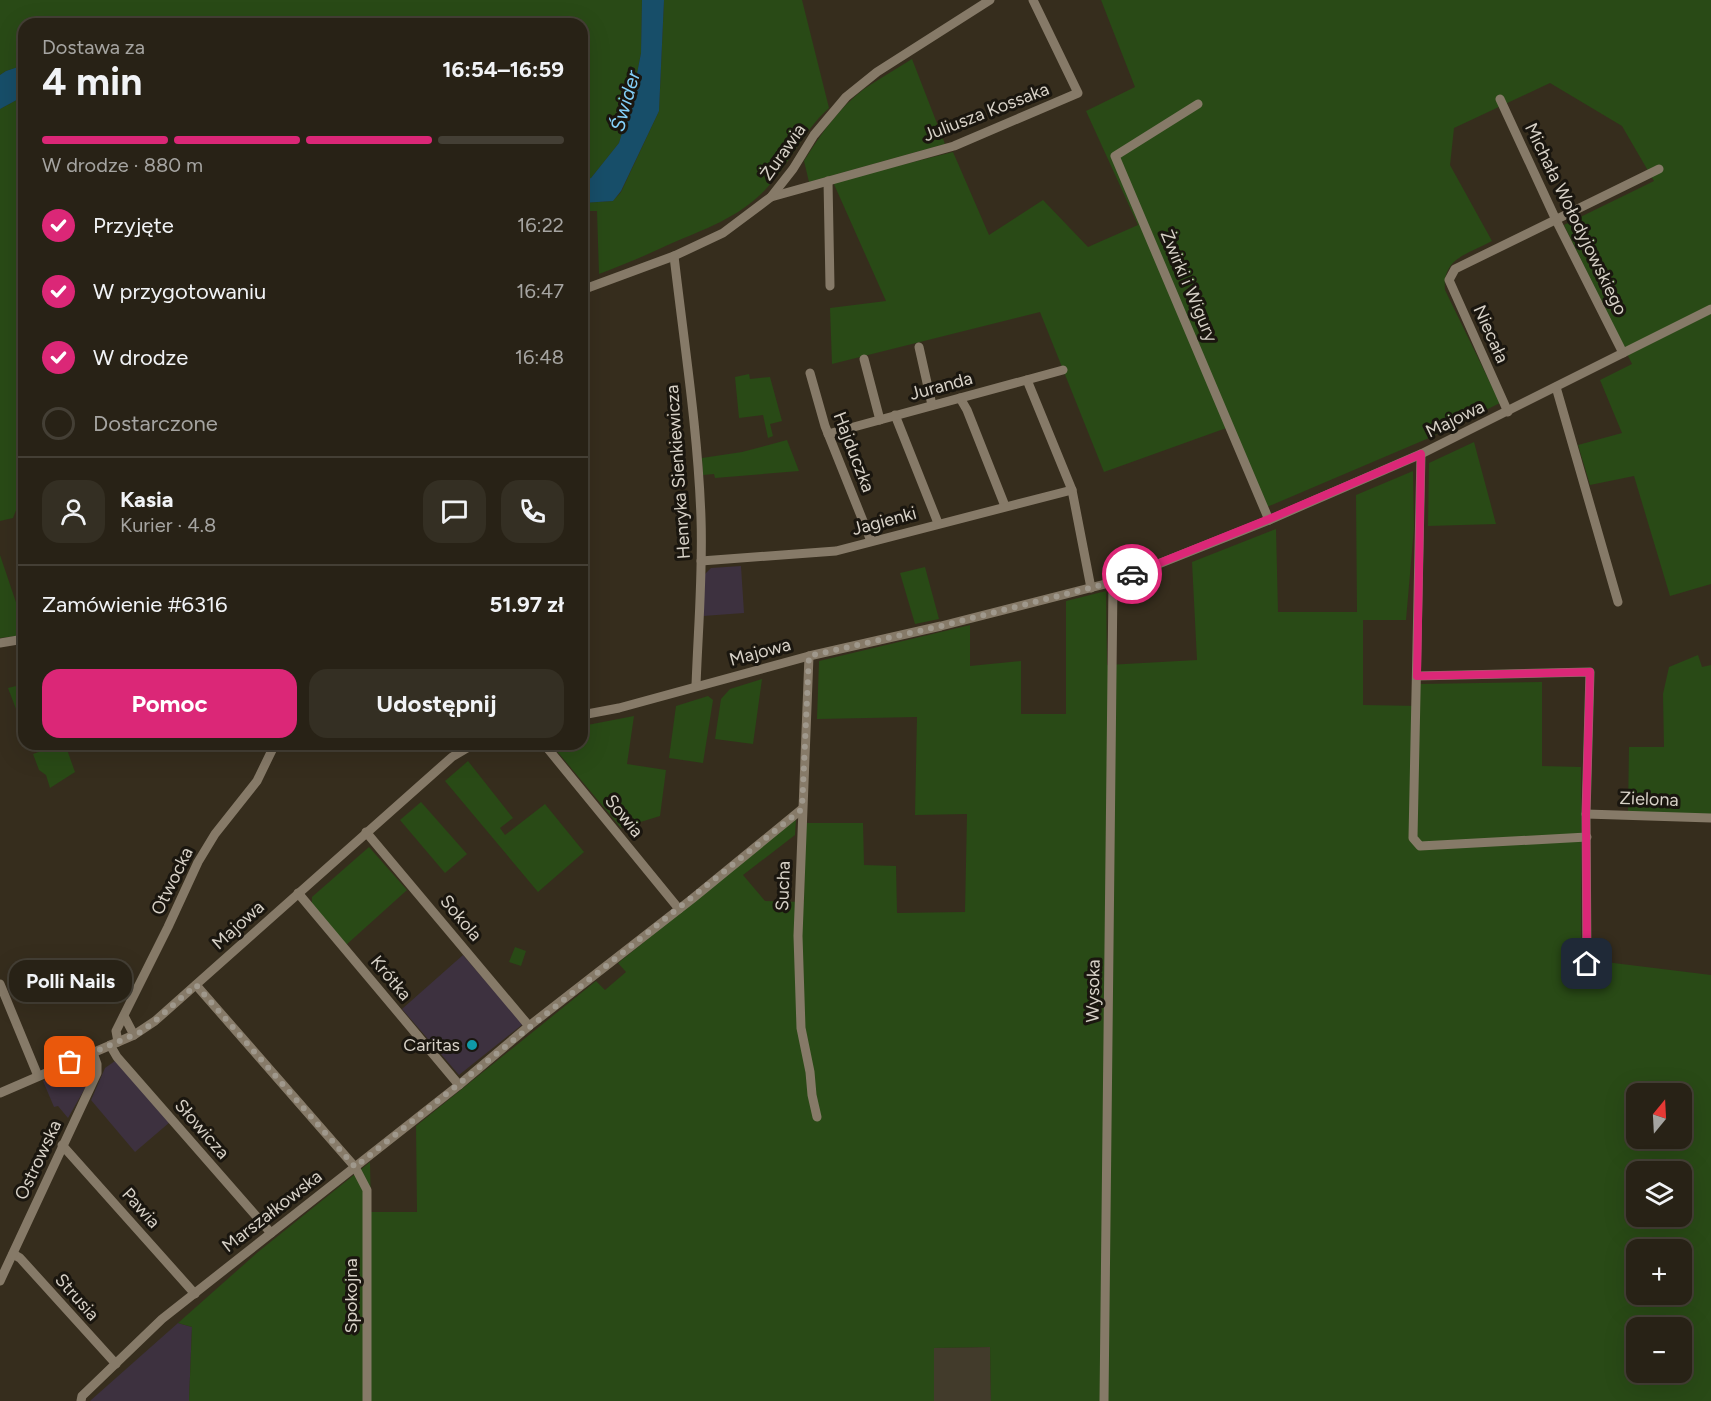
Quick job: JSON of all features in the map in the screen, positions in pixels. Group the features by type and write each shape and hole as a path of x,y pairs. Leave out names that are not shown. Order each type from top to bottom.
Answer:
{"street":[{"name":"Żurawia","path":"588,288 674,256 723,233 771,197 793,169 814,135 846,97 877,72 990,0"},
{"name":"Juliusza Kossaka","path":"771,197 954,146 1078,93 1033,0"},
{"name":"Michała Wołodyjowskiego","path":"1500,99 1556,219 1623,353"},
{"name":"Żwirki i Wigury","path":"1198,104 1115,156 1269,519"},
{"path":"793,169 804,188"},
{"path":"1556,219 1659,169"},
{"path":"828,181 830,286"},
{"name":"Niecała","path":"1508,412 1449,280 1455,269 1556,219"},
{"name":"Henryka Sienkiewicza","path":"674,256 701,516 696,686"},
{"name":"Majowa","path":"588,714 619,708 809,656 941,626 1113,582 1421,454 1711,309"},
{"path":"919,347 932,405"},
{"path":"864,359 879,420"},
{"name":"Juranda","path":"828,434 1063,370"},
{"name":"Hajduczka","path":"810,373 828,434 871,541"},
{"path":"1028,380 1072,490 1091,588"},
{"path":"1556,387 1617,602"},
{"path":"960,398 968,410 1005,506"},
{"path":"895,415 938,523"},
{"path":"1421,454 1413,838 1420,846 1587,837"},
{"name":"Jagienki","path":"701,561 836,550 1072,490"},
{"name":"Wysoka","path":"1104,1401 1113,582"},
{"path":"0,643 18,640"},
{"name":"Sucha","path":"809,656 798,936 801,1028 818,1117"},
{"path":"1417,676 1590,672 1586,814 1587,964"},
{"name":"Otwocka","path":"114,1043 116,1031 198,862 215,834 257,781 272,750"},
{"name":"Majowa","path":"0,1093 134,1035 155,1021 366,832 452,757 464,750"},
{"name":"Sowia","path":"549,750 679,909"},
{"name":"Marszałkowska","path":"81,1401 82,1396 162,1319 459,1085 529,1026 802,809"},
{"name":"Zielona","path":"1586,814 1711,818"},
{"name":"Sokola","path":"366,832 529,1026"},
{"name":"Krótka","path":"298,892 459,1085"},
{"path":"0,984 38,1076"},
{"path":"196,985 355,1167"},
{"path":"123,1016 134,1035"},
{"name":"Słowicza","path":"114,1043 117,1057 271,1233"},
{"name":"Ostrowska","path":"0,1281 62,1144 98,1073 93,1053"},
{"name":"Pawia","path":"62,1144 195,1294"},
{"name":"Spokojna","path":"355,1167 367,1191 368,1401"},
{"name":"Strusia","path":"13,1254 20,1258 116,1364"}],"shaded area":[{"path":"741,566 744,613 703,616 705,574 711,568"},
{"path":"463,955 523,1024 459,1075 402,1009"},
{"path":"87,1061 92,1069 92,1076 68,1118 58,1106 54,1107 43,1081"},
{"path":"115,1061 170,1122 135,1152 91,1100 105,1068"},
{"path":"178,1323 192,1327 189,1401 90,1401"},
{"path":"990,1347 991,1401 934,1401 934,1348"}],"green space":[{"path":"0,0 642,0 641,53 632,99 619,143 588,179 588,18 18,18 18,67 0,75"},
{"path":"664,0 802,0 829,108 811,127 774,180 744,208 708,228 599,274 597,211 588,211 588,203 613,201 621,192 659,111"},
{"path":"1101,0 1711,0 1711,584 1670,596 1634,476 1590,485 1578,445 1622,433 1600,380 1632,364 1564,225 1654,181 1622,126 1550,83 1454,128 1450,165 1492,241 1458,258 1452,264 1445,279 1445,290 1500,403 1429,438 1267,507 1232,426 1104,472 1040,312 832,364 830,308 886,301 833,182 953,152 989,235 1043,200 1088,247 1138,225 1086,111 1135,87"},
{"path":"912,59 945,144 809,182 804,161 831,122 864,89"},
{"path":"18,99 18,505 13,518 0,521 0,109"},
{"path":"749,374 750,379 770,377 782,421 770,424 773,436 768,438 763,415 739,418 735,377"},
{"path":"787,440 799,471 715,478 714,474 703,475 702,458 742,452"},
{"path":"1474,442 1496,524 1428,526 1429,463"},
{"path":"1413,471 1414,528 1406,620 1363,620 1363,705 1420,706 1420,684 1542,682 1542,766 1581,767 1581,959 1711,975 1711,1401 991,1401 990,1347 934,1348 934,1401 189,1401 192,1327 178,1323 258,1252 370,1162 371,1212 417,1212 416,1126 596,981 605,990 626,972 618,963 796,819 795,835 743,875 765,901 804,902 805,823 863,823 864,865 896,866 897,913 965,912 967,814 915,815 917,717 817,719 819,661 970,625 970,666 1021,661 1021,714 1066,714 1066,601 1106,591 1107,665 1197,660 1192,562 1276,529 1278,612 1357,612 1356,495"},
{"path":"0,555 18,608 18,636 0,638"},
{"path":"925,567 939,619 915,624 900,573"},
{"path":"1698,655 1702,667 1711,665 1711,814 1628,813 1629,747 1664,747 1663,694 1669,667"},
{"path":"762,679 753,744 715,739 721,699 730,689"},
{"path":"18,686 18,714 8,688"},
{"path":"708,696 713,700 703,763 669,758 676,706"},
{"path":"634,716 627,764 666,770 660,816 621,828 556,750 588,750 588,725"},
{"path":"44,750 67,750 75,772 50,788 46,775 39,770 33,754"},
{"path":"468,761 513,818 500,828 505,835 545,804 584,852 538,892 445,781"},
{"path":"421,802 467,854 445,873 400,820"},
{"path":"369,847 407,890 346,945 312,906 312,897"},
{"path":"515,947 526,951 521,966 509,962"}],"water":[{"path":"642,0 664,0 659,111 621,191 613,201 588,203 588,179 619,143 632,99 641,53"},
{"path":"18,67 18,99 0,109 0,75"}],"way so far":[{"path":"70,1062 141,1032 196,985 355,1167 802,809 809,656 941,626 1113,582 1132,574"}],"place":[{"name":"Caritas","path":"472,1045"},
{"name":"Polli Nails","path":"70,1062"}],"route":[{"path":"1132,574 1421,454 1417,676 1590,672 1586,814 1587,964"}],"water label":[{"name":"Świder","path":"625,101"}]}
